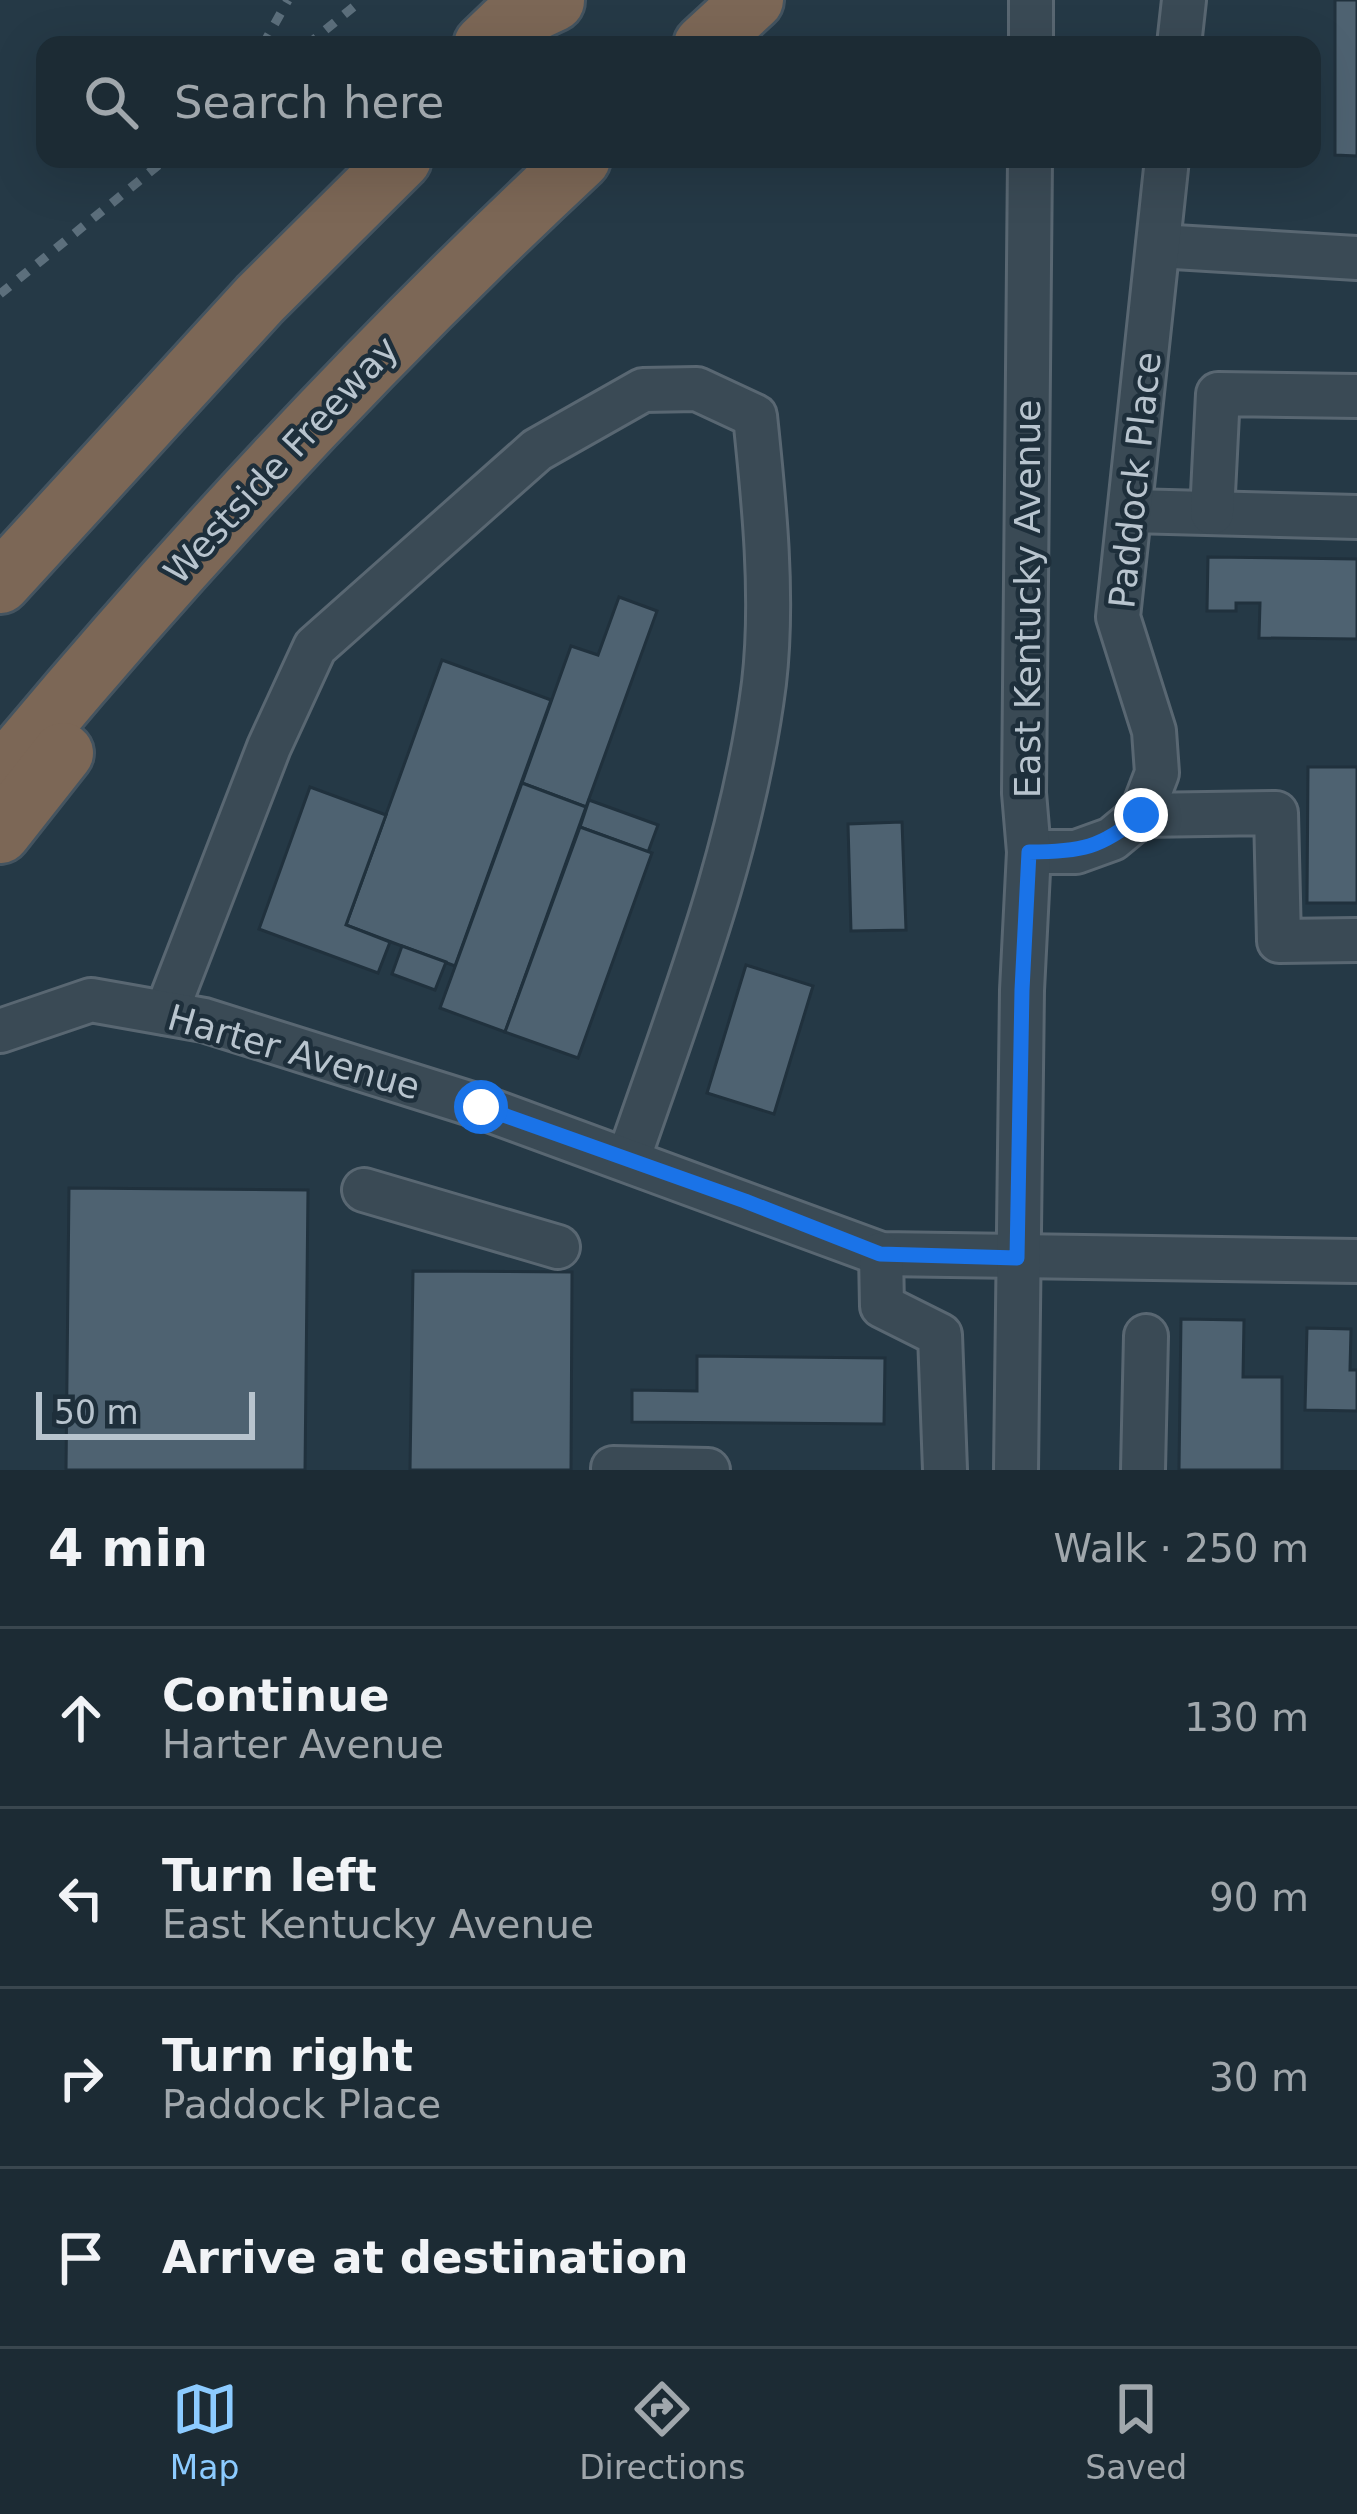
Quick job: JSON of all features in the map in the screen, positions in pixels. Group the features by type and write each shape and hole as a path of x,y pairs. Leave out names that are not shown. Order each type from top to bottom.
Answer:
{"highway":[{"path":"494,36 508,23 554,0"},
{"path":"525,36 554,0"},
{"path":"714,36 753,0"},
{"path":"0,540 356,168"},
{"path":"0,583 260,298 392,168"},
{"name":"Westside Freeway","path":"0,777 225,515 465,266 570,168"},
{"path":"0,833 115,688 225,515"}],"street":[{"path":"1031,0 1031,36"},
{"path":"1180,36 1184,0"},
{"name":"East Kentucky Avenue","path":"1016,1470 1022,990 1029,852 1024,793 1030,168"},
{"name":"Paddock Place","path":"1141,815 1157,773 1154,731 1118,617 1166,168"},
{"path":"1159,246 1357,258"},
{"path":"166,1013 269,747 315,647 537,451 643,390 698,389 755,416 766,525 764,680 729,864 628,1160"},
{"path":"1212,513 1218,394 1357,396"},
{"path":"1131,511 1357,517"},
{"path":"1029,852 1076,852 1112,839 1141,815 1276,813 1279,941 1357,940"},
{"name":"Harter Avenue","path":"0,1030 91,1000 205,1020 628,1160 880,1254 1357,1261"},
{"path":"364,1190 558,1247"},
{"path":"880,1254 882,1306 940,1335 945,1470"},
{"path":"1143,1470 1146,1336"},
{"path":"613,1468 708,1470"}],"building":[{"path":"1335,0 1357,0 1357,156 1335,155"},
{"path":"1208,557 1357,559 1357,639 1259,638 1260,603 1236,603 1236,611 1207,611"},
{"path":"619,597 657,611 586,807 522,783 571,646 598,655"},
{"path":"442,660 551,700 455,966 346,925"},
{"path":"1308,767 1357,767 1357,903 1307,903"},
{"path":"522,783 586,807 505,1032 440,1008"},
{"path":"310,787 386,815 346,925 390,942 378,973 259,929"},
{"path":"589,800 658,825 648,852 580,827"},
{"path":"902,822 906,930 851,931 848,824"},
{"path":"580,827 652,853 578,1058 505,1032"},
{"path":"402,946 446,962 435,990 392,974"},
{"path":"746,965 813,986 774,1114 707,1093"},
{"path":"69,1188 308,1190 305,1470 66,1470"},
{"path":"413,1271 572,1272 571,1470 410,1470"},
{"path":"1181,1319 1244,1320 1243,1377 1282,1377 1282,1470 1179,1470"},
{"path":"1307,1328 1351,1329 1350,1370 1357,1370 1357,1411 1305,1410"},
{"path":"697,1356 885,1358 884,1424 632,1422 632,1390 697,1391"}],"railway":[{"path":"268,36 288,0"},
{"path":"318,36 362,0"},
{"path":"0,294 155,168"}],"route":[{"path":"481,1107 880,1254 1017,1258 1029,852 1076,852 1112,839 1141,815"}]}
